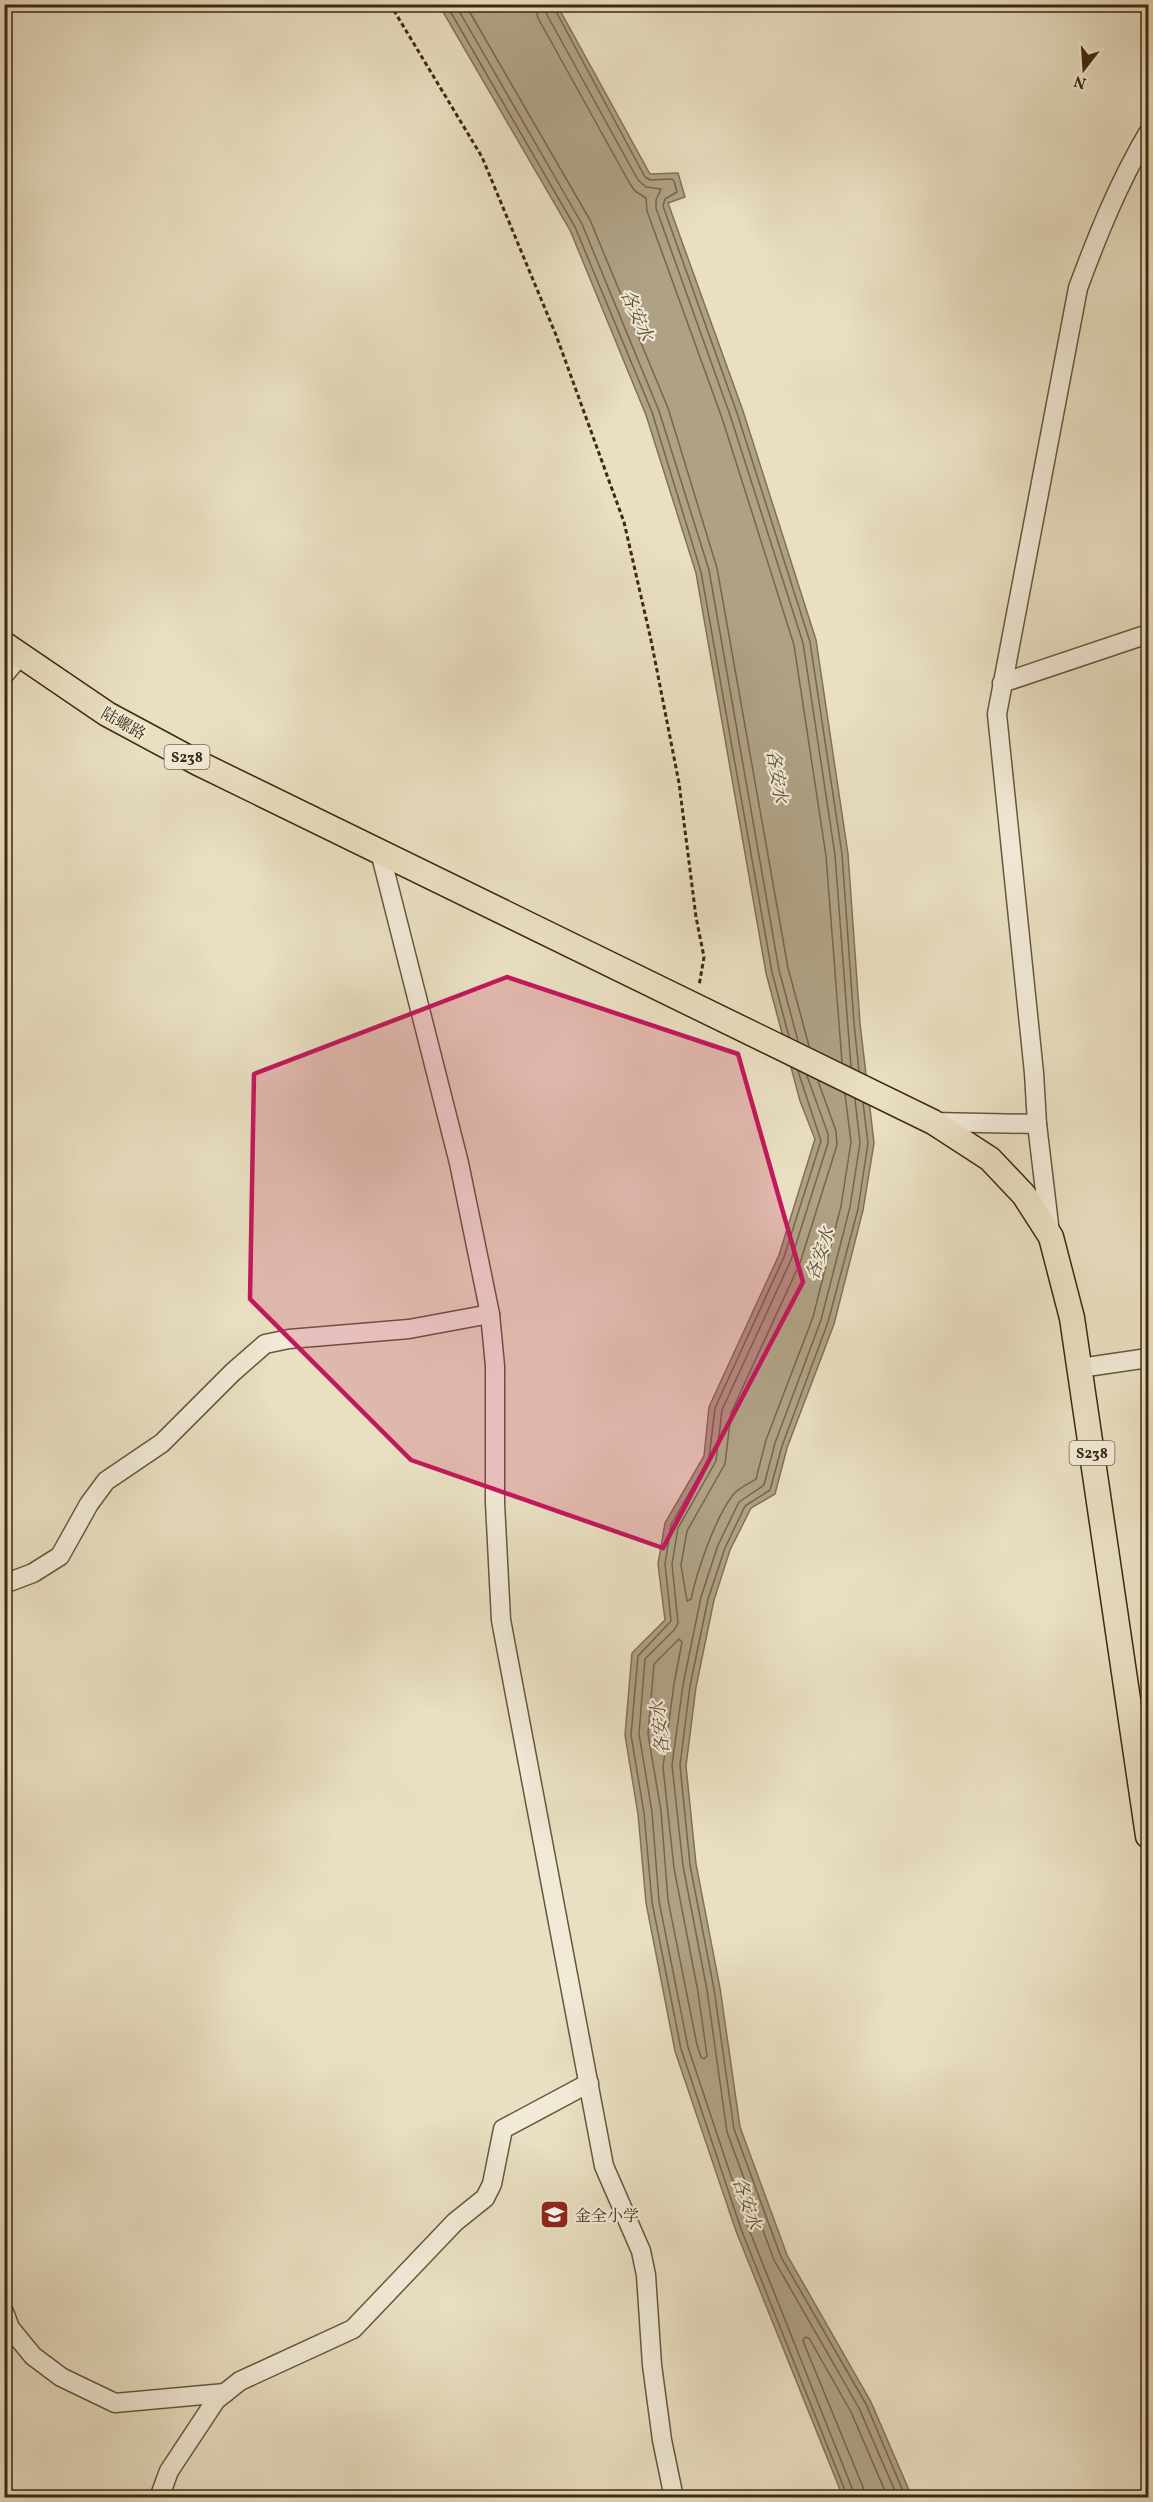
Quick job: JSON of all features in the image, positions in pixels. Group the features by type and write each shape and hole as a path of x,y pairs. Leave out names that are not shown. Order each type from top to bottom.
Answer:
{"main road":[{"name":"陆螺路","path":"12,650 107,714 198,763 380,852"},
{"name":"S238","path":"380,852 933,1122 990,1159 1023,1195 1051,1237 1072,1318 1149,1836"}],"street":[{"path":"1051,1237 1037,1124 1034,1074 997,714 1078,288 1101,227 1133,158 1149,133"},
{"path":"1002,683 1149,634"},
{"path":"4,675 12,650"},
{"path":"380,852 459,1163 490,1314 495,1366 495,1503 501,1620 604,2166 641,2251 646,2275 652,2365 662,2440 674,2498"},
{"path":"933,1122 1037,1124"},
{"path":"4,1584 33,1573 60,1556 89,1504 106,1481 162,1443 232,1372 265,1344 289,1339 409,1329 490,1314"},
{"path":"1080,1368 1149,1359"},
{"path":"159,2498 169,2471 216,2400 240,2381 353,2329 455,2222 485,2198 492,2184 503,2129 589,2083"},
{"path":"4,2312 10,2328 33,2356 61,2377 115,2403 225,2393"}],"path":[{"path":"390,4 482,157 556,335 624,522 651,640 679,783 696,917 704,957 701,981 690,1002"}],"highlighted area":[{"path":"507,977 738,1054 803,1282 663,1548 411,1460 250,1299 254,1074"}],"water":[{"name":"各安水","path":"439,5 557,5 650,174 678,173 685,197 668,203 743,411 816,640 848,854 860,1023 874,1143 863,1210 834,1324 787,1448 775,1494 751,1508 730,1550 714,1600 696,1687 686,1766 696,1864 720,1988 740,2127 787,2255 871,2402 912,2497 843,2497 736,2231 675,2051 646,1903 638,1814 625,1735 632,1653 665,1620 658,1564 665,1523 704,1456 709,1407 779,1255 815,1139 800,1101 766,973 696,573 646,415 570,230"}],"place":[{"name":"金全小学","path":"554,2215"}]}
